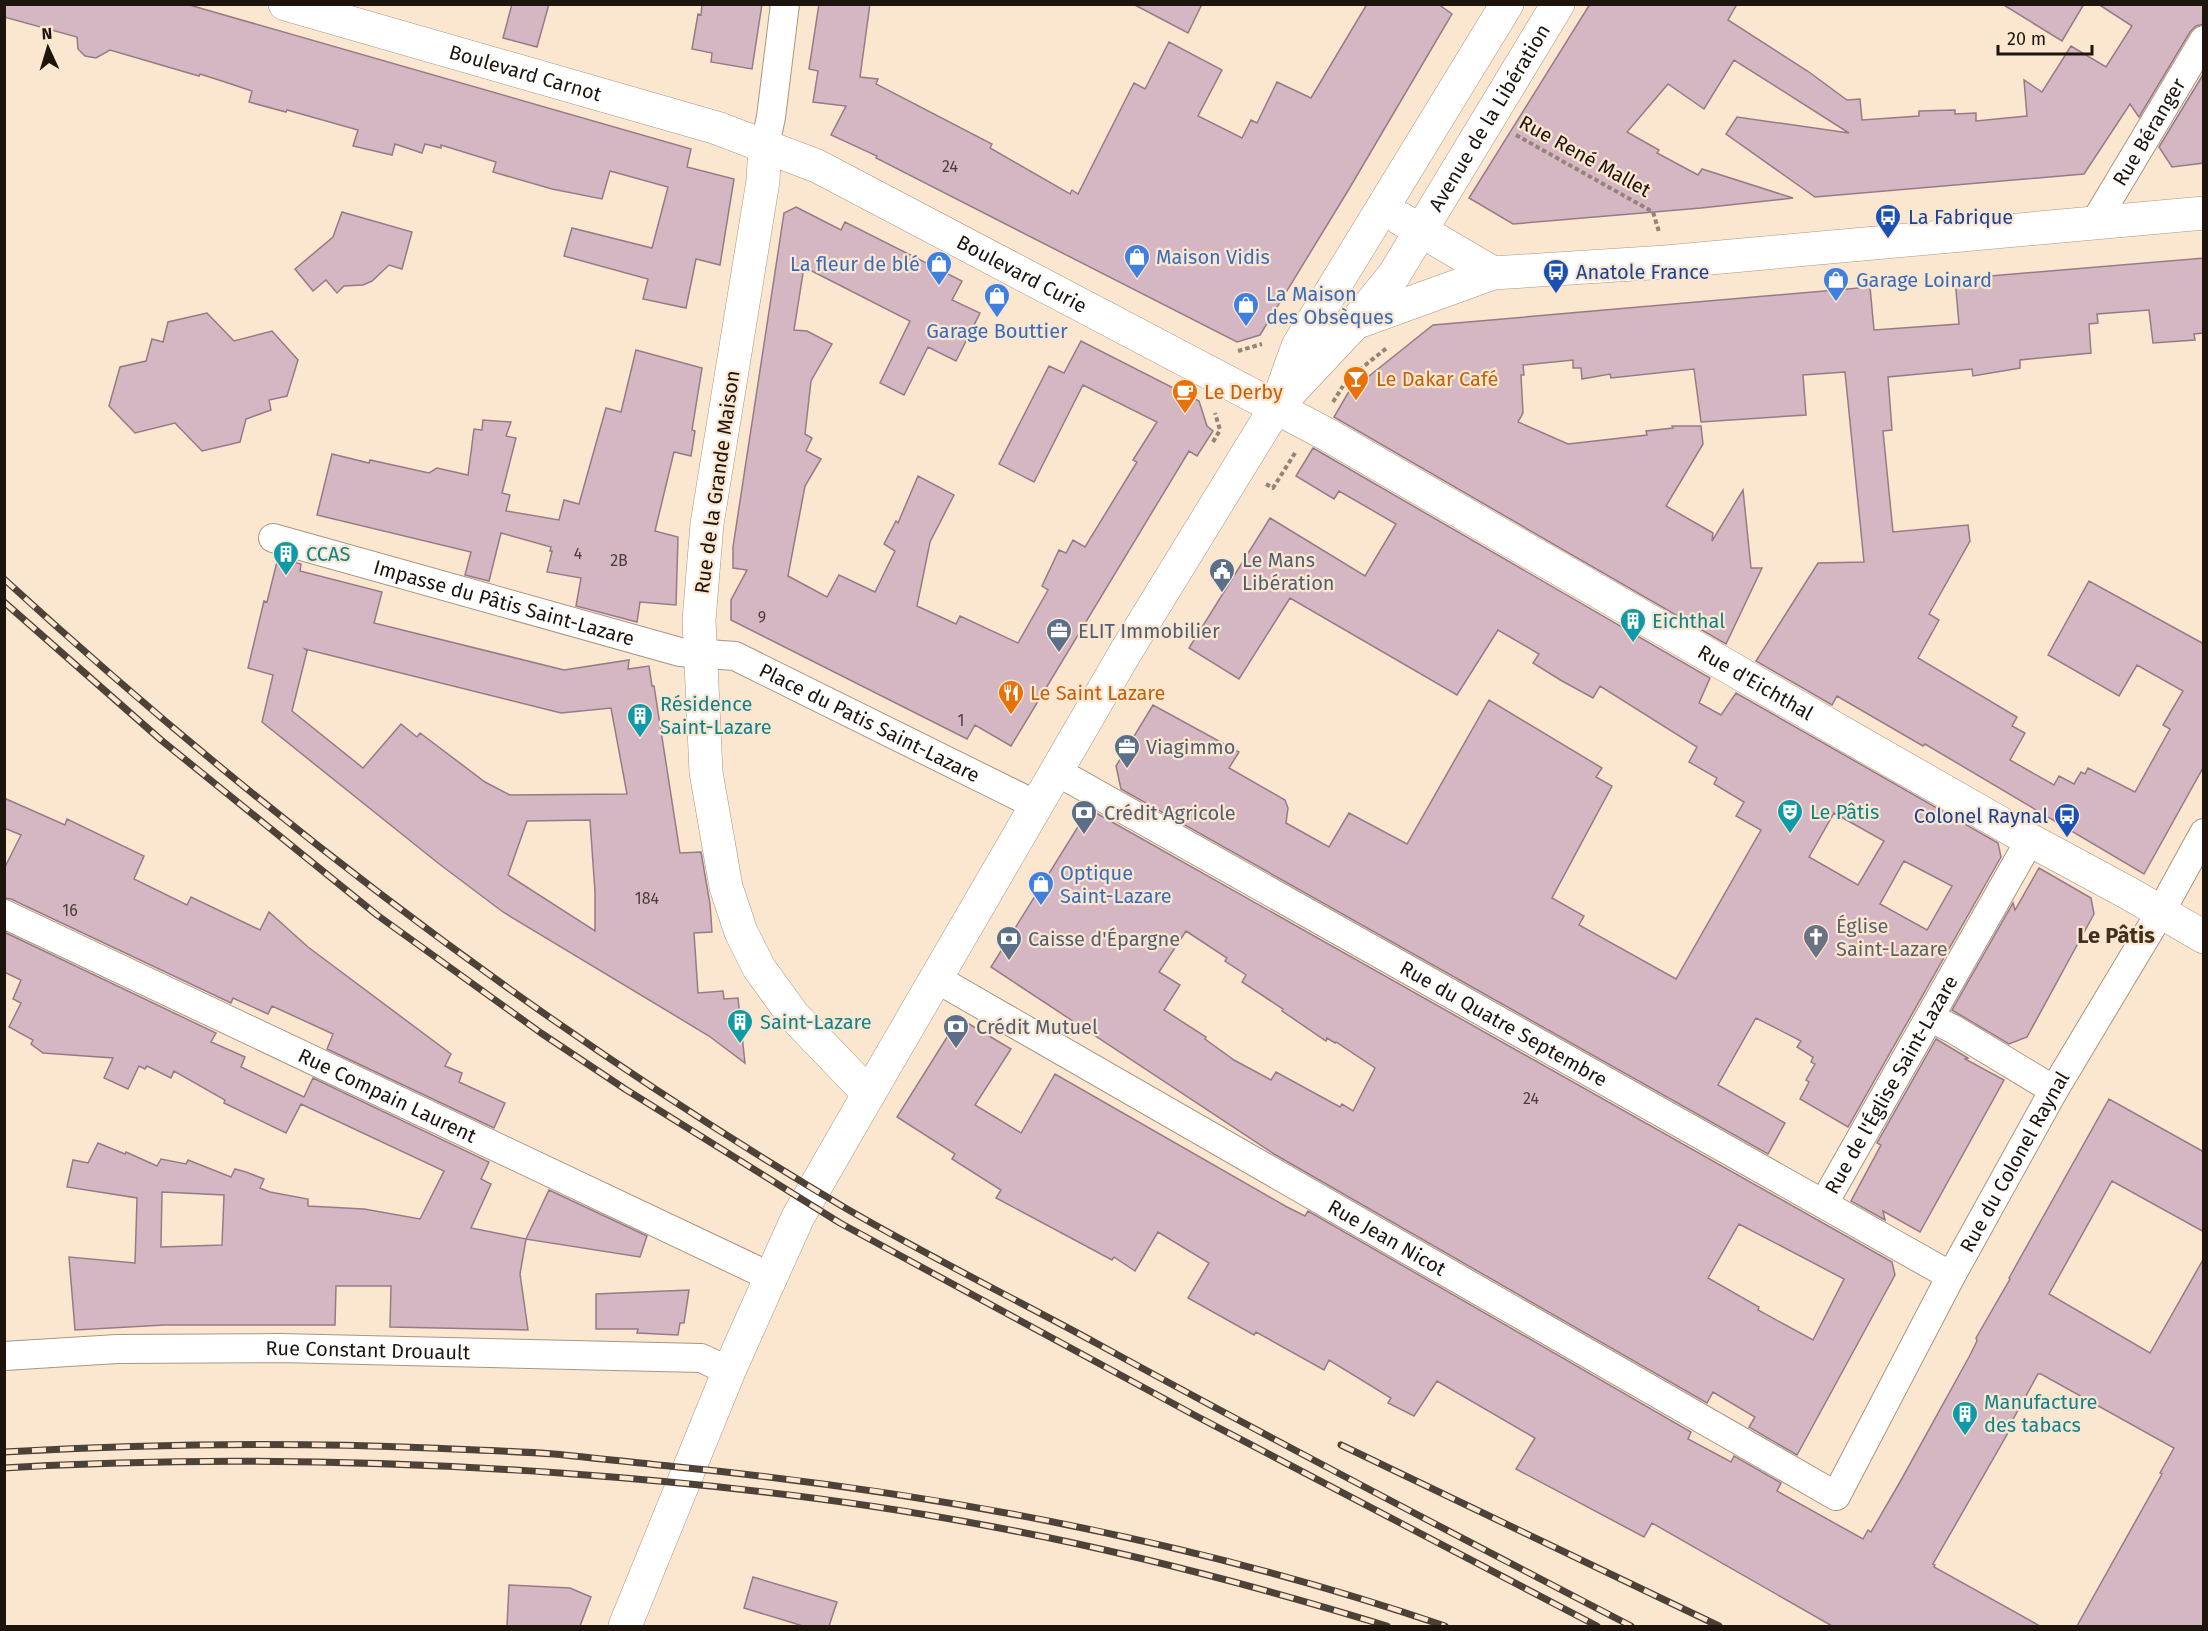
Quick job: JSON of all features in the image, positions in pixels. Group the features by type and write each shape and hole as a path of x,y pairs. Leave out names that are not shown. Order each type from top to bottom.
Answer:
{"main road":[{"name":"Boulevard Carnot","path":"285,4 717,128 765,145"},
{"path":"625,1626 729,1371 798,1217 1125,653 1276,407 1298,346 1507,4"},
{"name":"Avenue de la Libération","path":"1276,407 1355,324 1394,275 1558,4"},
{"name":"Boulevard Curie","path":"765,145 817,166 1276,407"},
{"name":"Rue de la Grande Maison","path":"765,145 763,180 707,524 699,620 706,772 726,887 741,932 759,968 793,1015 868,1094"},
{"name":"Avenue de la Libération","path":"1383,208 1493,273"},
{"path":"1355,324 1493,273 1666,262 2204,213"},
{"name":"Rue d'Eichthal","path":"1276,407 2204,937"}],"street":[{"name":"Rue de la Grande Maison","path":"765,145 771,117 785,4"},
{"name":"Rue Béranger","path":"2095,222 2204,40"},
{"name":"Impasse du Pâtis Saint-Lazare","path":"273,538 680,652 701,653"},
{"name":"Place du Patis Saint-Lazare","path":"701,653 735,656 1036,805"},
{"name":"Rue du Quatre Septembre","path":"1056,771 1951,1276"},
{"name":"Rue du Colonel Raynal","path":"1836,1496 1951,1276 2054,1090 2160,913 2204,833"},
{"name":"Rue de l'Église Saint-Lazare","path":"1824,1203 2031,840"},
{"name":"Rue Compain Laurent","path":"4,914 771,1277"},
{"name":"Rue Jean Nicot","path":"937,979 1836,1496"},
{"path":"1930,1018 1953,1029 2054,1090"},
{"name":"Rue Constant Drouault","path":"4,1356 117,1349 291,1348 701,1358 729,1371"}],"path":[{"name":"Rue René Mallet","path":"1488,119 1653,212 1666,262"},
{"path":"1232,353 1261,346"},
{"path":"1212,404 1220,430 1212,444"},
{"path":"1273,488 1298,447"}],"building":[{"path":"4,4 186,4 691,149 687,167 734,179 720,265 696,259 686,308 643,299 648,279 564,256 572,228 652,248 668,187 610,171 602,199 552,189 493,172 496,162 441,145 441,148 425,144 422,153 395,144 392,155 353,146 358,130 249,102 252,91 200,74 199,76 110,50 96,58 85,56 78,49 77,37 4,17"},
{"path":"512,4 549,4 537,47 503,38"},
{"path":"702,4 762,4 752,69 711,62 712,53 692,49"},
{"path":"819,4 870,4 860,77 878,79 876,84 992,144 990,148 1070,194 1072,190 1078,194 1134,83 1145,89 1169,42 1222,70 1198,116 1242,138 1251,120 1257,123 1277,82 1311,98 1367,4 1438,4 1452,14 1260,335 1237,342 876,158 877,156 831,135 846,106 813,102 818,71 809,69"},
{"path":"1133,4 1202,4 1188,33"},
{"path":"1590,4 1737,4 1728,20 1809,72 1847,100 1860,99 1862,120 1919,116 1919,111 1955,110 1955,114 1976,113 1976,121 2027,116 2024,80 2042,92 2071,46 2106,67 2132,26 2098,4 2204,4 2204,24 2196,26 2190,32 2139,117 2130,104 2084,174 1815,197 1726,134 1737,117 1849,133 1734,60 1704,109 1668,84 1627,132 1659,150 1657,153 1698,175 1702,169 1793,198 1513,224 1469,198"},
{"path":"2002,4 2084,4 2062,41"},
{"path":"2204,73 2204,163 2172,167 2159,147"},
{"path":"796,207 841,230 845,222 962,281 952,300 980,313 956,361 928,347 904,395 880,383 910,321 804,267 794,330 807,331 832,344 811,381 805,434 812,438 806,451 821,459 805,486 788,576 827,597 839,575 875,592 895,551 884,544 896,521 898,523 918,476 954,495 930,542 917,606 956,624 960,616 1018,643 1048,590 1042,586 1059,550 1066,553 1073,540 1085,547 1137,462 1133,460 1157,422 1083,385 1034,482 999,464 1049,366 1064,373 1081,341 1199,401 1207,426 1213,431 1197,456 1189,451 1011,746 975,725 967,739 731,620 731,600 747,570 733,568 733,547 784,213"},
{"path":"342,212 412,232 402,269 389,265 372,281 363,285 344,286 337,293 326,280 313,291 295,269 333,237"},
{"path":"2204,258 2204,333 2194,334 2195,340 2153,343 2149,310 2097,314 2098,323 2089,324 2091,353 2020,360 2020,368 1973,376 1972,369 1888,377 1892,430 1883,431 1893,532 1968,525 1970,541 1929,614 1939,620 1918,658 2017,717 2012,726 2025,733 2010,760 2054,785 2059,776 2074,784 2081,772 2085,774 2088,768 2135,792 2170,729 2163,725 2183,691 2137,665 2119,696 2048,655 2089,581 2204,644 2204,766 2144,874 1925,744 1923,746 1837,696 1832,705 1756,661 1818,563 1864,562 1845,372 1803,375 1806,415 1701,422 1694,369 1611,378 1610,374 1582,379 1581,368 1573,368 1573,360 1523,365 1524,375 1521,375 1523,413 1518,422 1568,444 1647,435 1646,431 1673,428 1672,426 1701,426 1703,444 1666,506 1713,533 1712,541 1743,490 1751,568 1762,568 1726,644 1334,417 1348,393 1433,325 1870,287 1874,330 1959,324 1955,279"},
{"path":"207,313 234,341 272,331 298,360 287,396 269,400 271,410 246,419 240,442 202,451 175,423 135,433 109,406 120,367 146,361 152,339 163,342 168,322"},
{"path":"636,350 702,368 692,430 695,431 691,456 674,452 655,531 678,537 676,605 640,602 637,622 576,606 581,578 547,572 551,547 501,533 489,581 465,575 471,552 317,515 332,454 429,473 437,468 468,475 474,429 482,430 483,420 511,422 506,436 516,438 502,493 510,495 506,511 559,520 564,500 579,504 606,408 621,412"},
{"path":"1313,448 1710,678 1699,703 1721,715 1736,693 1998,843 2001,857 1848,1127 1800,1099 1809,1082 1806,1080 1815,1064 1811,1062 1813,1057 1797,1047 1801,1041 1756,1018 1718,1085 1785,1123 1768,1154 1121,789 1116,766 1153,705 1239,752 1229,768 1285,800 1288,808 1286,823 1329,847 1349,813 1407,844 1489,700 1602,768 1596,777 1612,786 1552,898 1584,916 1579,925 1676,979 1761,830 1736,816 1744,802 1714,784 1717,778 1689,762 1697,747 1600,686 1593,698 1562,681 1533,663 1539,654 1498,630 1457,695 1290,598 1239,679 1189,648 1270,518 1365,576 1396,524 1339,491 1334,499 1296,476","holes":["1834,813 1884,841 1858,885 1809,857","1904,861 1952,886 1927,930 1880,904"]},
{"path":"278,558 301,564 300,571 382,592 374,623 564,670 629,660 628,669 649,666 680,853 701,852 710,904 712,932 694,933 698,993 723,991 724,999 738,998 745,1063 709,1036 503,912 262,722 273,675 248,668 264,601 267,602","holes":["305,649 561,713 611,708 627,794 510,795 485,782 420,733 417,737 401,724 363,768 292,711 307,651","590,820 595,892 595,931 508,875 527,821"]},
{"path":"4,798 65,825 67,819 144,856 134,879 187,905 191,897 260,930 269,912 308,947 451,1054 445,1066 462,1073 459,1082 505,1103 494,1128 327,1049 333,1034 272,1006 268,1014 233,998 231,1003 11,899 4,898 4,869 21,835 4,828"},
{"path":"1089,809 1892,1262 1895,1275 1797,1455 1749,1427 1755,1417 1713,1392 1707,1403 1274,1154 991,967","holes":["1186,931 1227,958 1225,961 1246,975 1242,982 1283,1009 1282,1011 1326,1041 1327,1038 1336,1042 1375,1068 1353,1111 1342,1104 1340,1107 1276,1072 1271,1080 1234,1060 1205,1039 1206,1037 1164,1010 1180,985 1159,972","1739,1224 1844,1279 1813,1340 1758,1310 1759,1307 1708,1278"]},
{"path":"2039,868 2091,898 2094,914 2027,1037 2009,1044 1952,1010 2013,903 2015,910"},
{"path":"4,932 216,1033 211,1042 245,1057 241,1067 304,1097 313,1078 489,1162 481,1179 491,1184 471,1228 526,1239 520,1274 528,1330 390,1327 391,1286 336,1286 335,1325 164,1325 75,1330 69,1257 135,1263 137,1198 67,1187 73,1160 88,1163 98,1143 157,1166 161,1159 186,1164 188,1160 231,1177 235,1169 246,1172 264,1179 260,1188 308,1199 308,1206 364,1209 420,1219 444,1171 301,1104 286,1133 224,1103 225,1100 174,1071 171,1078 147,1066 145,1069 139,1066 128,1089 104,1078 113,1058 43,1053 31,1044 33,1040 9,1027 21,1003 13,999 21,980 4,972","holes":["162,1192 224,1195 222,1245 161,1247"]},
{"path":"959,1018 1011,1049 975,1105 1021,1133 1055,1074 1287,1207 1305,1216 1308,1211 1691,1432 1688,1439 1731,1462 1734,1456 1781,1483 1777,1491 1863,1539 1868,1530 1871,1532 1900,1482 1969,1357 1977,1341 1976,1338 2109,1099 2204,1152 2204,1232 2112,1181 2049,1294 2150,1353 2204,1258 2204,1626 2077,1626 2162,1474 2160,1473 2174,1448 2041,1374 2038,1374 2011,1423 2013,1424 1933,1564 1934,1567 2040,1626 1832,1626 1652,1523 1644,1537 1516,1469 1535,1438 1437,1381 1414,1416 1388,1403 1391,1398 1329,1360 1324,1370 1256,1332 1254,1335 1188,1298 1209,1263 1158,1232 1135,1271 1114,1257 1112,1260 996,1198 1001,1190 952,1159 955,1154 897,1117"},
{"path":"1936,1039 1968,1058 1965,1059 2004,1080 1920,1232 1883,1211 1885,1220 1851,1201 1881,1145 1877,1143"},
{"path":"549,1190 647,1236 640,1257 526,1239"},
{"path":"689,1290 684,1323 680,1323 678,1335 637,1333 638,1329 596,1329 596,1294"},
{"path":"753,1577 837,1602 829,1626 803,1626 744,1608"},
{"path":"509,1585 570,1588 591,1597 580,1626 507,1626"}],"railway":[{"path":"4,579 102,667 203,752 409,916 624,1068 735,1140 847,1209 908,1243 1296,1451 1631,1626"},
{"path":"4,602 161,740 377,915 541,1033 625,1089 840,1223 1196,1416 1597,1626"},
{"path":"4,1452 217,1445 377,1446 554,1454 776,1478 970,1506 1162,1545 1257,1569 1445,1626"},
{"path":"1341,1445 1719,1626"},
{"path":"4,1468 212,1461 421,1465 560,1473 770,1492 926,1515 1133,1556 1286,1596 1387,1626"}],"place":[{"name":"La Fabrique","path":"1888,240"},
{"name":"Maison Vidis","path":"1137,280"},
{"name":"La fleur de blé","path":"939,287"},
{"name":"Anatole France","path":"1556,295"},
{"name":"Garage Loinard","path":"1836,303"},
{"name":"Garage Bouttier","path":"997,319"},
{"name":"La Maison des Obsèques","path":"1246,328"},
{"name":"Le Dakar Café","path":"1356,402"},
{"name":"Le Derby","path":"1185,415"},
{"name":"CCAS","path":"286,577"},
{"name":"Le Mans Libération","path":"1222,594"},
{"name":"Eichthal","path":"1633,644"},
{"name":"ELIT Immobilier","path":"1059,654"},
{"name":"Le Saint Lazare","path":"1011,716"},
{"name":"Résidence Saint-Lazare","path":"640,739"},
{"name":"Viagimmo","path":"1127,770"},
{"name":"Le Pâtis","path":"1790,835"},
{"name":"Crédit Agricole","path":"1084,836"},
{"name":"Colonel Raynal","path":"2067,839"},
{"name":"Optique Saint-Lazare","path":"1041,907"},
{"name":"Église Saint-Lazare","path":"1816,960"},
{"name":"Caisse d'Épargne","path":"1009,962"},
{"name":"Saint-Lazare","path":"740,1045"},
{"name":"Crédit Mutuel","path":"956,1050"},
{"name":"Manufacture des tabacs","path":"1965,1437"}],"district":[{"name":"Le Pâtis","path":"2116,935"}]}
